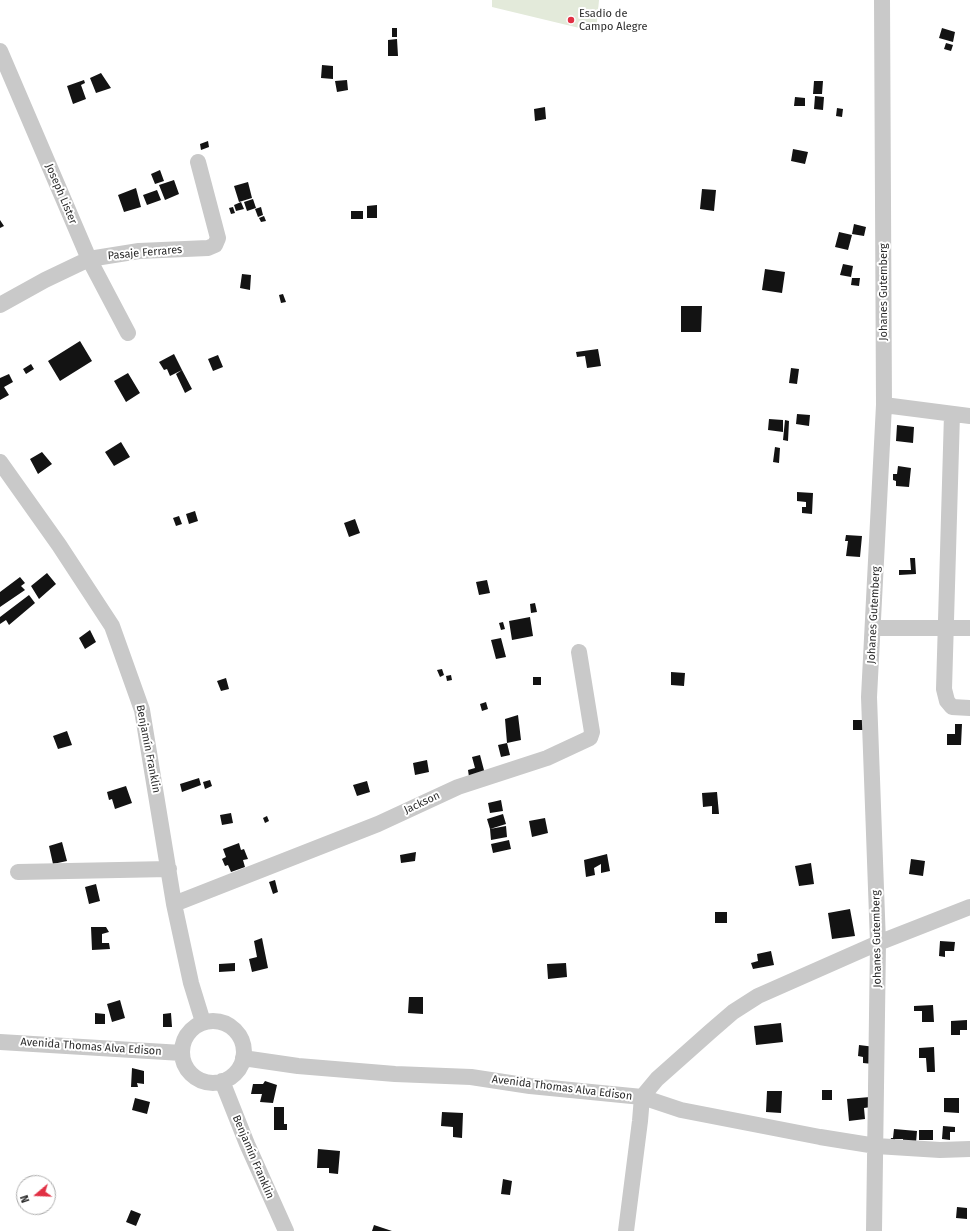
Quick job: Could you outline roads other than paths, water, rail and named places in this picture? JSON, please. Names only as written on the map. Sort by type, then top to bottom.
[{"type":"street","name":"Johanes Gutemberg","points":[[874,1231],[878,943],[870,697],[884,405],[882,0]]},
{"type":"street","name":"Joseph Lister","points":[[0,52],[89,259],[128,333]]},
{"type":"street","name":"Pasaje Ferrares","points":[[0,306],[45,280],[89,259],[139,251],[208,248],[215,245],[218,238],[198,162]]},
{"type":"street","points":[[884,405],[970,416]]},
{"type":"street","points":[[952,414],[944,689],[946,701],[952,707],[970,708]]},
{"type":"street","name":"Benjamín Franklin","points":[[0,462],[59,545],[112,626],[142,710],[174,904],[191,983],[203,1022]]},
{"type":"street","points":[[873,628],[970,628]]},
{"type":"street","name":"Jackson","points":[[174,904],[378,824],[458,787],[547,758],[590,738],[592,732],[579,652]]},
{"type":"street","points":[[18,872],[169,869]]},
{"type":"street","name":"Avenida Thomas Alva Edison","points":[[243,1058],[298,1066],[395,1074],[471,1077],[530,1086],[642,1097],[657,1079],[711,1031],[733,1012],[758,996],[878,943],[970,907]]},
{"type":"street","points":[[219,1021],[227,1024],[239,1035],[244,1050],[243,1058],[236,1073],[230,1078],[214,1083],[206,1082],[195,1077],[187,1069],[183,1061],[182,1045],[185,1038],[190,1031],[203,1022],[219,1021]]},
{"type":"street","name":"Avenida Thomas Alva Edison","points":[[0,1042],[182,1053]]},
{"type":"street","name":"Benjamín Franklin","points":[[222,1081],[247,1144],[286,1231]]},
{"type":"street","points":[[626,1231],[642,1097],[681,1110],[820,1137],[876,1146],[940,1150],[970,1149]]},
{"type":"place","name":"Esadio de Campo Alegre","points":[[571,20]]}]
